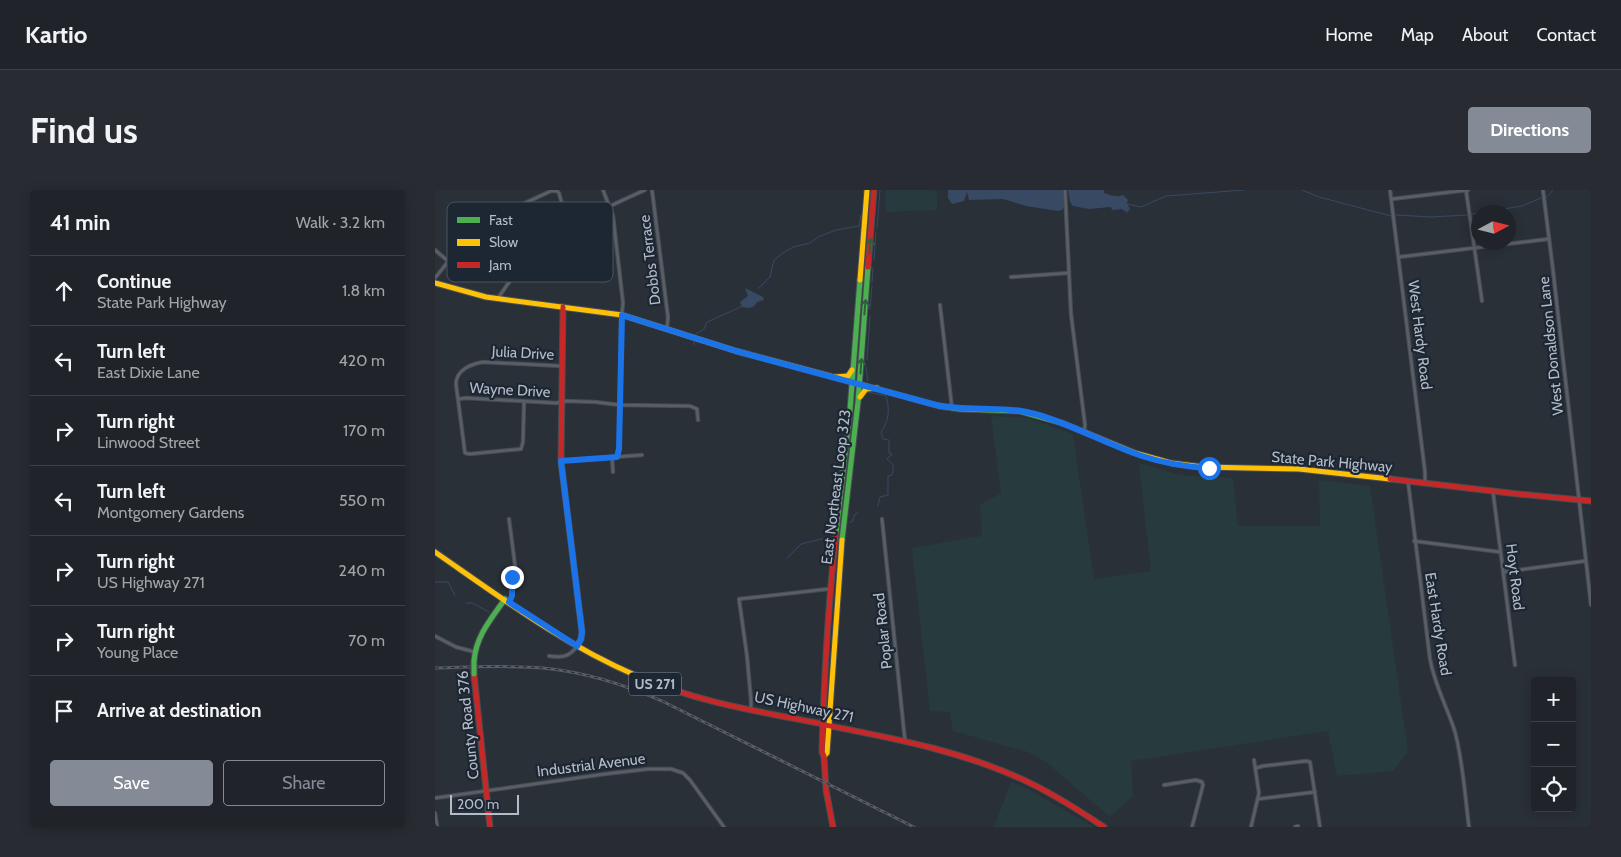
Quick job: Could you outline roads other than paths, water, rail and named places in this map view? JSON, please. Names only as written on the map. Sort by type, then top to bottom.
[{"type":"main road","name":"East Northeast Loop 323","points":[[826,725],[824,673],[826,634],[853,382],[867,190]]},
{"type":"main road","name":"East Northeast Loop 323","points":[[833,827],[826,790],[824,756],[822,752],[831,674],[839,566],[860,384],[874,190]]},
{"type":"main road","points":[[865,212],[872,213]]},
{"type":"main road","points":[[862,265],[869,265]]},
{"type":"main road","name":"State Park Highway","points":[[435,282],[465,292],[498,298],[622,315],[736,351],[952,408],[1004,409],[1026,412],[1049,418],[1143,456],[1178,465],[1217,468],[1294,468],[1493,492],[1591,501]]},
{"type":"main road","points":[[563,307],[561,461],[582,632],[577,646]]},
{"type":"main road","points":[[857,331],[863,332]]},
{"type":"main road","points":[[835,377],[849,376],[854,360]]},
{"type":"main road","points":[[858,402],[864,390],[877,388]]},
{"type":"main road","points":[[847,437],[854,438]]},
{"type":"main road","points":[[838,512],[845,513]]},
{"type":"main road","name":"US 271","points":[[435,552],[507,600]]},
{"type":"main road","points":[[832,565],[839,566]]},
{"type":"main road","name":"US Highway 271","points":[[507,600],[577,646],[606,662],[655,684],[695,697],[960,754],[1005,771],[1052,794],[1104,827]]},
{"type":"main road","name":"County Road 376","points":[[490,827],[474,661],[481,634],[507,600]]},
{"type":"main road","points":[[826,634],[833,635]]},
{"type":"main road","points":[[824,673],[831,674]]},
{"type":"street","points":[[603,190],[608,202]]},
{"type":"street","points":[[613,206],[645,190]]},
{"type":"street","name":"Dobbs Terrace","points":[[653,190],[668,317],[667,328]]},
{"type":"street","points":[[1065,190],[1071,314],[1085,425],[1084,433]]},
{"type":"street","name":"West Hardy Road","points":[[1390,190],[1425,483]]},
{"type":"street","points":[[1391,199],[1467,190],[1471,223]]},
{"type":"street","name":"West Donaldson Lane","points":[[1543,190],[1591,605]]},
{"type":"street","points":[[527,202],[551,191],[559,193],[562,202]]},
{"type":"street","points":[[613,216],[622,315],[619,449],[617,457]]},
{"type":"street","points":[[1516,243],[1549,239]]},
{"type":"street","points":[[1399,257],[1471,248]]},
{"type":"street","points":[[435,250],[447,260]]},
{"type":"street","points":[[1474,250],[1482,301]]},
{"type":"street","points":[[435,278],[447,262]]},
{"type":"street","points":[[1011,277],[1068,273]]},
{"type":"street","points":[[498,298],[510,282]]},
{"type":"street","points":[[939,305],[952,408]]},
{"type":"street","name":"Julia Drive","points":[[458,399],[457,375],[462,370],[483,362],[561,366]]},
{"type":"street","points":[[458,399],[465,453],[470,454],[521,449],[523,442],[523,402]]},
{"type":"street","name":"Wayne Drive","points":[[458,399],[693,406],[697,409],[699,420]]},
{"type":"street","points":[[561,461],[642,455]]},
{"type":"street","points":[[612,457],[613,472]]},
{"type":"street","name":"East Hardy Road","points":[[1408,481],[1414,541],[1432,671],[1455,733],[1469,827]]},
{"type":"street","name":"Hoyt Road","points":[[1493,492],[1515,665]]},
{"type":"street","points":[[507,600],[512,596],[512,579],[515,567],[509,519]]},
{"type":"street","name":"Poplar Road","points":[[882,519],[905,741]]},
{"type":"street","points":[[1414,541],[1500,552]]},
{"type":"street","points":[[1503,572],[1585,561]]},
{"type":"street","points":[[751,709],[747,656],[739,599],[830,589],[837,590]]},
{"type":"street","points":[[435,636],[456,647],[475,652]]},
{"type":"street","points":[[549,656],[560,658],[567,656],[573,653],[577,646]]},
{"type":"street","points":[[1251,827],[1259,788],[1254,760]]},
{"type":"street","points":[[1256,768],[1310,762],[1320,827]]},
{"type":"street","name":"Industrial Avenue","points":[[435,798],[605,774],[671,769],[685,774],[724,827]]},
{"type":"street","points":[[1164,785],[1196,780],[1201,782],[1203,785],[1192,827]]},
{"type":"street","points":[[1258,799],[1315,792]]},
{"type":"street","points":[[435,813],[437,826]]},
{"type":"water","points":[[948,190],[1064,190],[1064,207],[1058,211],[1026,206],[1003,199],[969,200],[967,192],[964,201],[952,204],[948,198]]},
{"type":"water","points":[[1068,190],[1104,190],[1104,193],[1111,195],[1123,195],[1128,200],[1127,203],[1130,209],[1127,212],[1129,214],[1122,209],[1112,210],[1111,207],[1089,209],[1073,206],[1070,202]]},
{"type":"water","points":[[745,288],[763,297],[764,300],[757,302],[751,308],[742,307],[740,302],[748,296]]},
{"type":"waterway","points":[[877,228],[880,190]]},
{"type":"waterway","points":[[1127,204],[1141,207],[1166,196],[1244,190]]},
{"type":"waterway","points":[[1302,190],[1319,197],[1391,216]]},
{"type":"waterway","points":[[1546,197],[1553,190]]},
{"type":"waterway","points":[[1516,207],[1541,198]]},
{"type":"waterway","points":[[759,288],[770,277],[774,260],[783,253],[793,247],[810,243],[818,237],[836,230],[859,226],[861,215]]},
{"type":"waterway","points":[[1396,215],[1431,217],[1468,215]]},
{"type":"waterway","points":[[874,260],[876,232]]},
{"type":"waterway","points":[[872,283],[873,268]]},
{"type":"waterway","points":[[870,309],[872,286]]},
{"type":"waterway","points":[[696,334],[704,329],[707,322],[743,306]]},
{"type":"waterway","points":[[867,360],[870,316]]},
{"type":"waterway","points":[[694,340],[694,345]]},
{"type":"waterway","points":[[866,367],[868,381]]},
{"type":"waterway","points":[[868,392],[886,396],[888,406],[887,419],[881,432],[883,439],[889,440],[889,453],[892,454],[887,459],[892,464],[893,470],[892,475],[888,476],[888,495],[880,497],[878,506]]},
{"type":"waterway","points":[[850,522],[852,522],[855,514],[858,513]]},
{"type":"waterway","points":[[829,532],[832,521]]},
{"type":"waterway","points":[[787,558],[801,544],[826,538]]},
{"type":"waterway","points":[[435,582],[448,582],[455,595]]},
{"type":"waterway","points":[[466,603],[472,603],[489,612]]},
{"type":"railway","points":[[435,668],[503,666],[543,668],[590,676],[620,685],[664,702],[914,827]]}]
